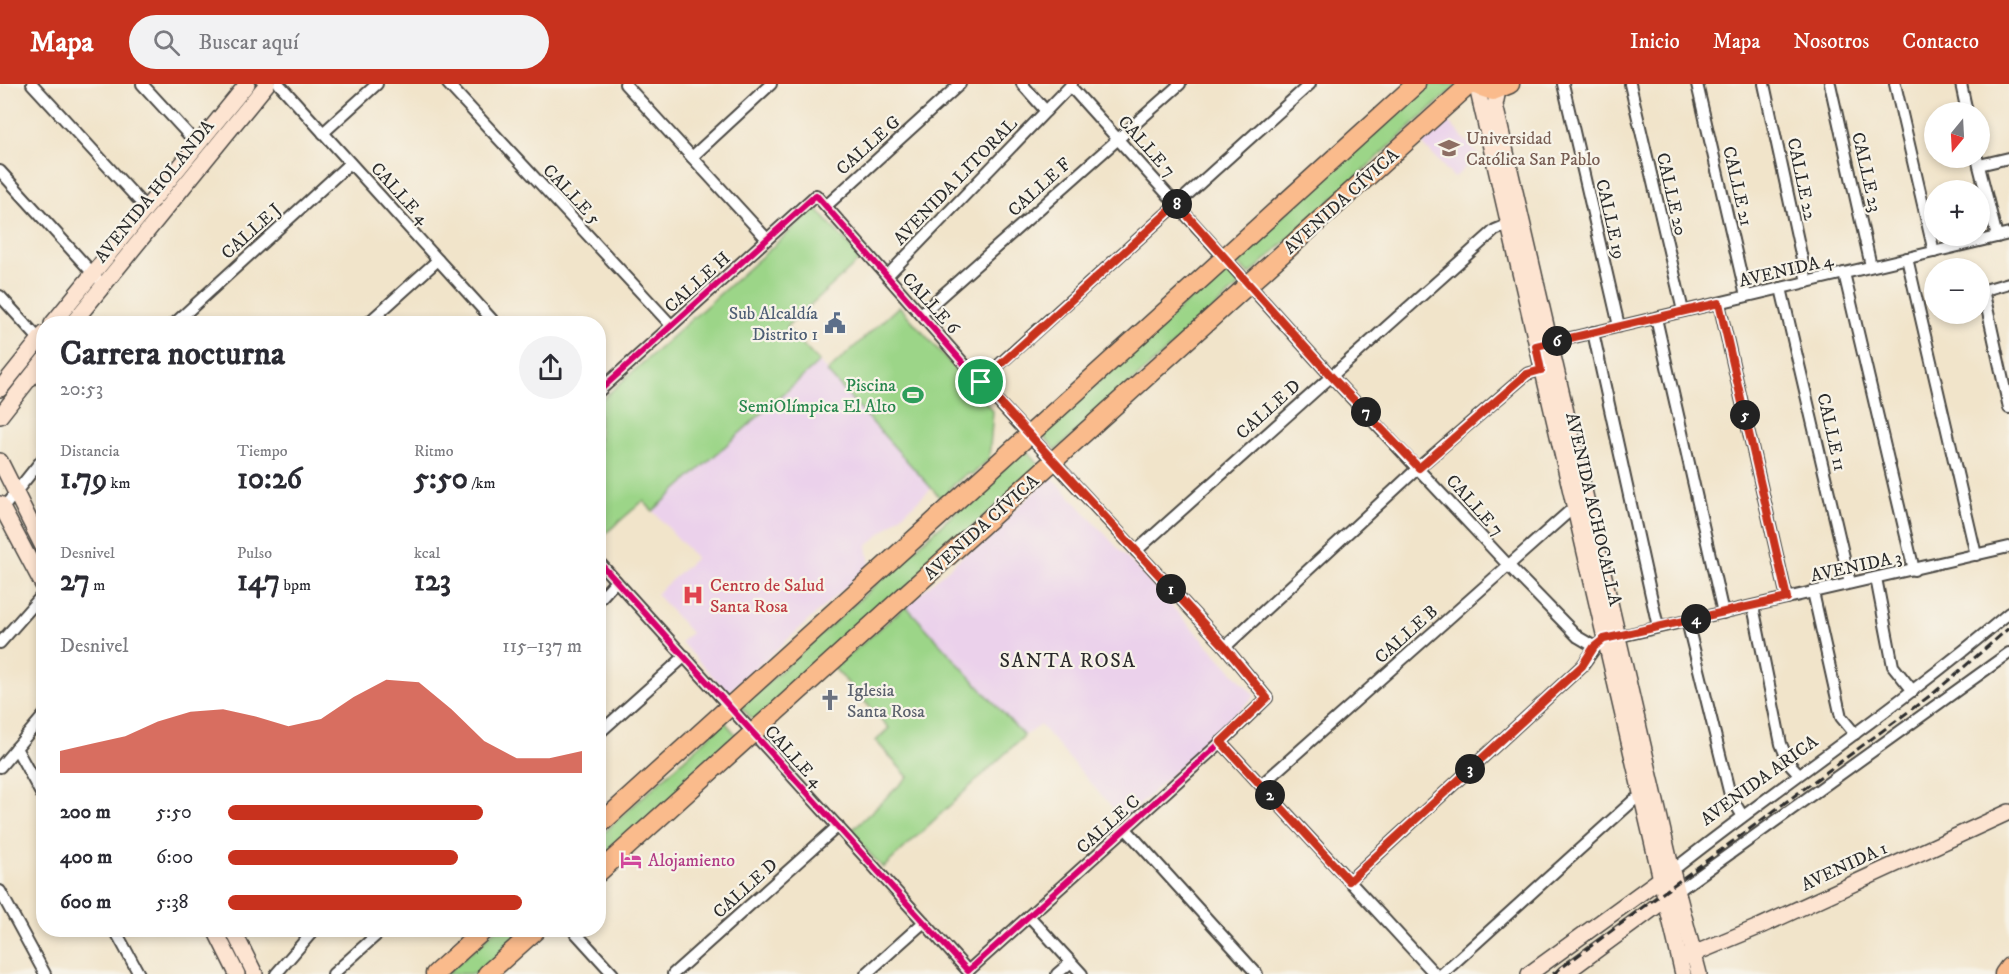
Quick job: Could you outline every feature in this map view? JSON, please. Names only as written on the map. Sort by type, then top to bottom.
[{"type":"main road","name":"AVENIDA CÍVICA","points":[[606,819],[1416,84]]},
{"type":"main road","name":"AVENIDA CÍVICA","points":[[606,866],[1250,283],[1473,85]]},
{"type":"main road","points":[[1473,85],[1504,87]]},
{"type":"main road","points":[[435,974],[476,937]]},
{"type":"main road","points":[[488,974],[528,937]]},
{"type":"main road","points":[[2004,974],[2009,967]]},
{"type":"street","points":[[32,84],[146,208]]},
{"type":"street","points":[[142,84],[198,145]]},
{"type":"street","name":"CALLE 4","points":[[279,84],[489,316]]},
{"type":"street","points":[[323,133],[377,84]]},
{"type":"street","name":"CALLE 5","points":[[448,84],[672,326]]},
{"type":"street","points":[[626,84],[767,239]]},
{"type":"street","points":[[692,156],[771,84]]},
{"type":"street","name":"CALLE G","points":[[825,206],[960,84]]},
{"type":"street","points":[[1022,84],[1046,111]]},
{"type":"street","name":"CALLE F","points":[[921,314],[1180,84]]},
{"type":"street","points":[[981,382],[1310,84]]},
{"type":"street","name":"CALLE 19","points":[[1563,84],[1619,326]]},
{"type":"street","name":"CALLE 20","points":[[1630,84],[1683,311]]},
{"type":"street","name":"CALLE 21","points":[[1697,84],[1746,296]]},
{"type":"street","name":"CALLE 22","points":[[1764,84],[1807,282]]},
{"type":"street","name":"CALLE 23","points":[[1830,84],[1871,266]]},
{"type":"street","points":[[1895,84],[1934,252]]},
{"type":"street","points":[[1961,84],[1965,102]]},
{"type":"street","name":"AVENIDA LITORAL","points":[[887,276],[1071,85]]},
{"type":"street","name":"CALLE 7","points":[[1071,85],[1330,375],[1508,565],[1578,637],[1606,641]]},
{"type":"street","name":"AVENIDA ACHOCALLA","points":[[1473,85],[1507,225],[1543,344],[1541,370],[1573,508],[1666,875],[1665,900],[1686,962],[1699,974]]},
{"type":"street","name":"AVENIDA HOLANDA","points":[[77,316],[146,208],[198,145],[257,86]]},
{"type":"street","name":"AVENIDA HOLANDA","points":[[60,316],[99,279],[257,86]]},
{"type":"street","name":"AVENIDA ACHOCALLA","points":[[1504,87],[1495,105],[1543,344],[1641,797],[1666,875],[1678,891],[1686,962]]},
{"type":"street","points":[[1990,160],[2009,158]]},
{"type":"street","name":"CALLE J","points":[[183,316],[350,163]]},
{"type":"street","points":[[1980,168],[1997,237]]},
{"type":"street","points":[[0,171],[99,279]]},
{"type":"street","name":"CALLE H","points":[[606,385],[816,195]]},
{"type":"street","name":"CALLE 6","points":[[816,195],[981,382],[1225,647],[1267,698]]},
{"type":"street","name":"CALLE D","points":[[1136,551],[1330,375],[1495,230],[1507,225]]},
{"type":"street","name":"AVENIDA 4","points":[[1543,344],[2009,234]]},
{"type":"street","points":[[1907,258],[1976,555]]},
{"type":"street","points":[[376,316],[438,260]]},
{"type":"street","points":[[1844,273],[1914,570]]},
{"type":"street","points":[[2009,283],[1988,288],[1984,294],[2009,408]]},
{"type":"street","name":"CALLE 11","points":[[1781,288],[1850,583]]},
{"type":"street","points":[[0,296],[36,331]]},
{"type":"street","points":[[1719,303],[1787,598]]},
{"type":"street","points":[[1656,318],[1723,613]]},
{"type":"street","points":[[1593,332],[1658,627]]},
{"type":"street","points":[[0,389],[36,342]]},
{"type":"street","points":[[0,416],[36,370]]},
{"type":"street","points":[[1225,647],[1419,468],[1527,374],[1541,370]]},
{"type":"street","points":[[0,461],[36,533]]},
{"type":"street","points":[[36,466],[1,508],[36,571]]},
{"type":"street","name":"CALLE B","points":[[1261,785],[1573,508]]},
{"type":"street","name":"AVENIDA 3","points":[[1606,641],[1658,627],[2009,547]]},
{"type":"street","name":"CALLE 4","points":[[606,570],[968,971]]},
{"type":"street","points":[[1876,578],[1893,666],[1913,691]]},
{"type":"street","points":[[606,592],[616,581]]},
{"type":"street","points":[[1813,592],[1841,717],[1855,734]]},
{"type":"street","points":[[0,643],[36,602]]},
{"type":"street","points":[[1753,606],[1781,744],[1789,764],[1799,774]]},
{"type":"street","name":"AVENIDA ARICA","points":[[1529,974],[1913,691],[2009,613]]},
{"type":"street","points":[[1687,621],[1730,795],[1742,815]]},
{"type":"street","points":[[1349,881],[1582,666],[1606,641]]},
{"type":"street","points":[[1564,974],[2009,653]]},
{"type":"street","points":[[606,727],[685,657]]},
{"type":"street","name":"CALLE C","points":[[968,971],[1267,698]]},
{"type":"street","points":[[0,767],[36,724]]},
{"type":"street","points":[[1221,742],[1435,974]]},
{"type":"street","points":[[16,748],[36,784]]},
{"type":"street","points":[[1442,974],[1634,800],[1641,797]]},
{"type":"street","name":"AVENIDA 1","points":[[1686,962],[2009,812]]},
{"type":"street","name":"CALLE D","points":[[673,974],[838,826]]},
{"type":"street","points":[[1126,829],[1257,974]]},
{"type":"street","points":[[0,891],[45,974]]},
{"type":"street","points":[[1029,916],[1082,974]]},
{"type":"street","points":[[866,974],[924,922]]},
{"type":"street","points":[[119,937],[139,974]]},
{"type":"street","points":[[218,937],[237,974]]},
{"type":"street","points":[[236,937],[255,974]]},
{"type":"street","points":[[276,974],[308,937]]},
{"type":"street","points":[[333,974],[374,937]]},
{"type":"street","points":[[579,937],[613,974]]},
{"type":"street","points":[[1057,974],[1071,962]]},
{"type":"shaded area","name":"Universidad Católica San Pablo","points":[[1445,118],[1479,155],[1454,178],[1419,140]]},
{"type":"shaded area","points":[[819,362],[932,488],[867,546],[870,565],[728,693],[681,642],[691,633],[656,594],[696,558],[653,511]]},
{"type":"shaded area","points":[[1052,477],[1255,696],[1123,820],[1040,725],[1024,736],[906,606]]},
{"type":"green space","points":[[1430,84],[1458,84],[1249,275],[1234,259]]},
{"type":"green space","points":[[816,208],[861,259],[786,327],[819,362],[653,511],[643,501],[606,533],[606,396]]},
{"type":"green space","points":[[1224,269],[1240,285],[1056,450],[1041,433]]},
{"type":"green space","name":"Piscina SemiOlímpica El Alto","points":[[899,306],[993,411],[989,459],[973,474],[966,474],[949,489],[948,498],[943,501],[827,372]]},
{"type":"green space","points":[[1025,449],[1040,466],[756,723],[741,707]]},
{"type":"green space","points":[[906,606],[1024,736],[883,868],[850,832],[908,777],[876,741],[889,728],[834,668]]},
{"type":"green space","points":[[725,722],[739,738],[606,861],[606,831]]},
{"type":"green space","points":[[487,937],[521,937],[480,974],[446,974]]},
{"type":"railway","points":[[1553,974],[1935,692],[2009,628]]},
{"type":"cycle path","points":[[606,385],[816,195],[980,382],[1225,647],[1267,698],[968,971],[606,570]]},
{"type":"place","name":"Universidad Católica San Pablo","points":[[1449,148]]},
{"type":"place","name":"Sub Alcaldía Distrito 1","points":[[835,323]]},
{"type":"place","name":"Piscina SemiOlímpica El Alto","points":[[913,395]]},
{"type":"place","name":"Centro de Salud Santa Rosa","points":[[693,595]]},
{"type":"place","name":"Iglesia Santa Rosa","points":[[830,700]]},
{"type":"place","name":"Alojamiento","points":[[631,860]]},
{"type":"district","name":"SANTA ROSA","points":[[1068,660]]},
{"type":"route","points":[[1177,204],[1330,375],[1419,468],[1527,374],[1541,370],[1536,346],[1719,303],[1787,598],[1604,639],[1594,647],[1582,666],[1349,881],[1221,742],[1267,698],[1225,647],[981,382],[1177,204]]}]
